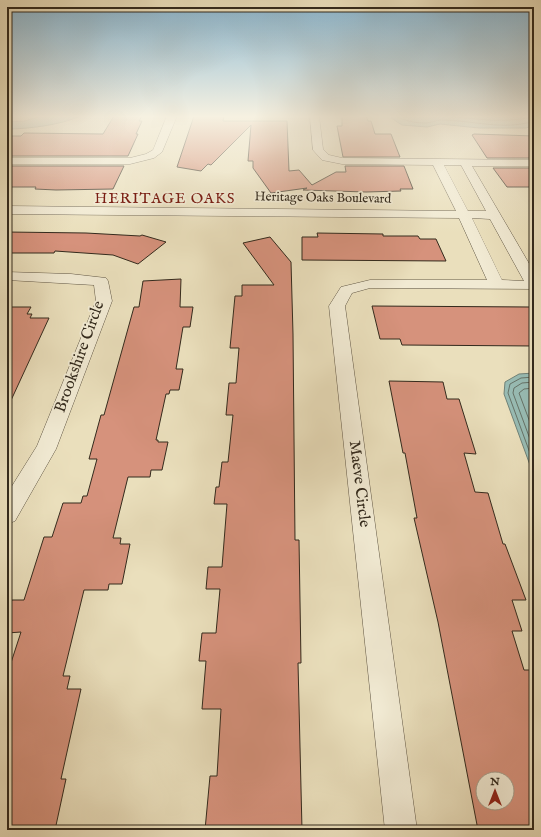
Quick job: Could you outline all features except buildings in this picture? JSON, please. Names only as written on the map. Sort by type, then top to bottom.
[{"type":"street","points":[[7,161],[130,162],[152,155]]},
{"type":"street","points":[[323,155],[326,158],[342,162],[534,163]]},
{"type":"street","name":"Maeve Circle","points":[[438,162],[464,215],[534,285]]},
{"type":"street","name":"Maeve Circle","points":[[465,162],[494,215],[496,284]]},
{"type":"street","points":[[450,185],[478,186]]},
{"type":"street","name":"Heritage Oaks Boulevard","points":[[7,210],[494,215]]},
{"type":"street","name":"Brookshire Circle","points":[[7,276],[72,278],[101,281],[104,301],[46,449],[7,514]]},
{"type":"street","name":"Maeve Circle","points":[[401,830],[337,306],[346,290],[370,284],[534,285]]},
{"type":"water","points":[[534,373],[534,476],[504,394],[505,382],[519,374]]},
{"type":"district","name":"HERITAGE OAKS","points":[[165,198]]}]
